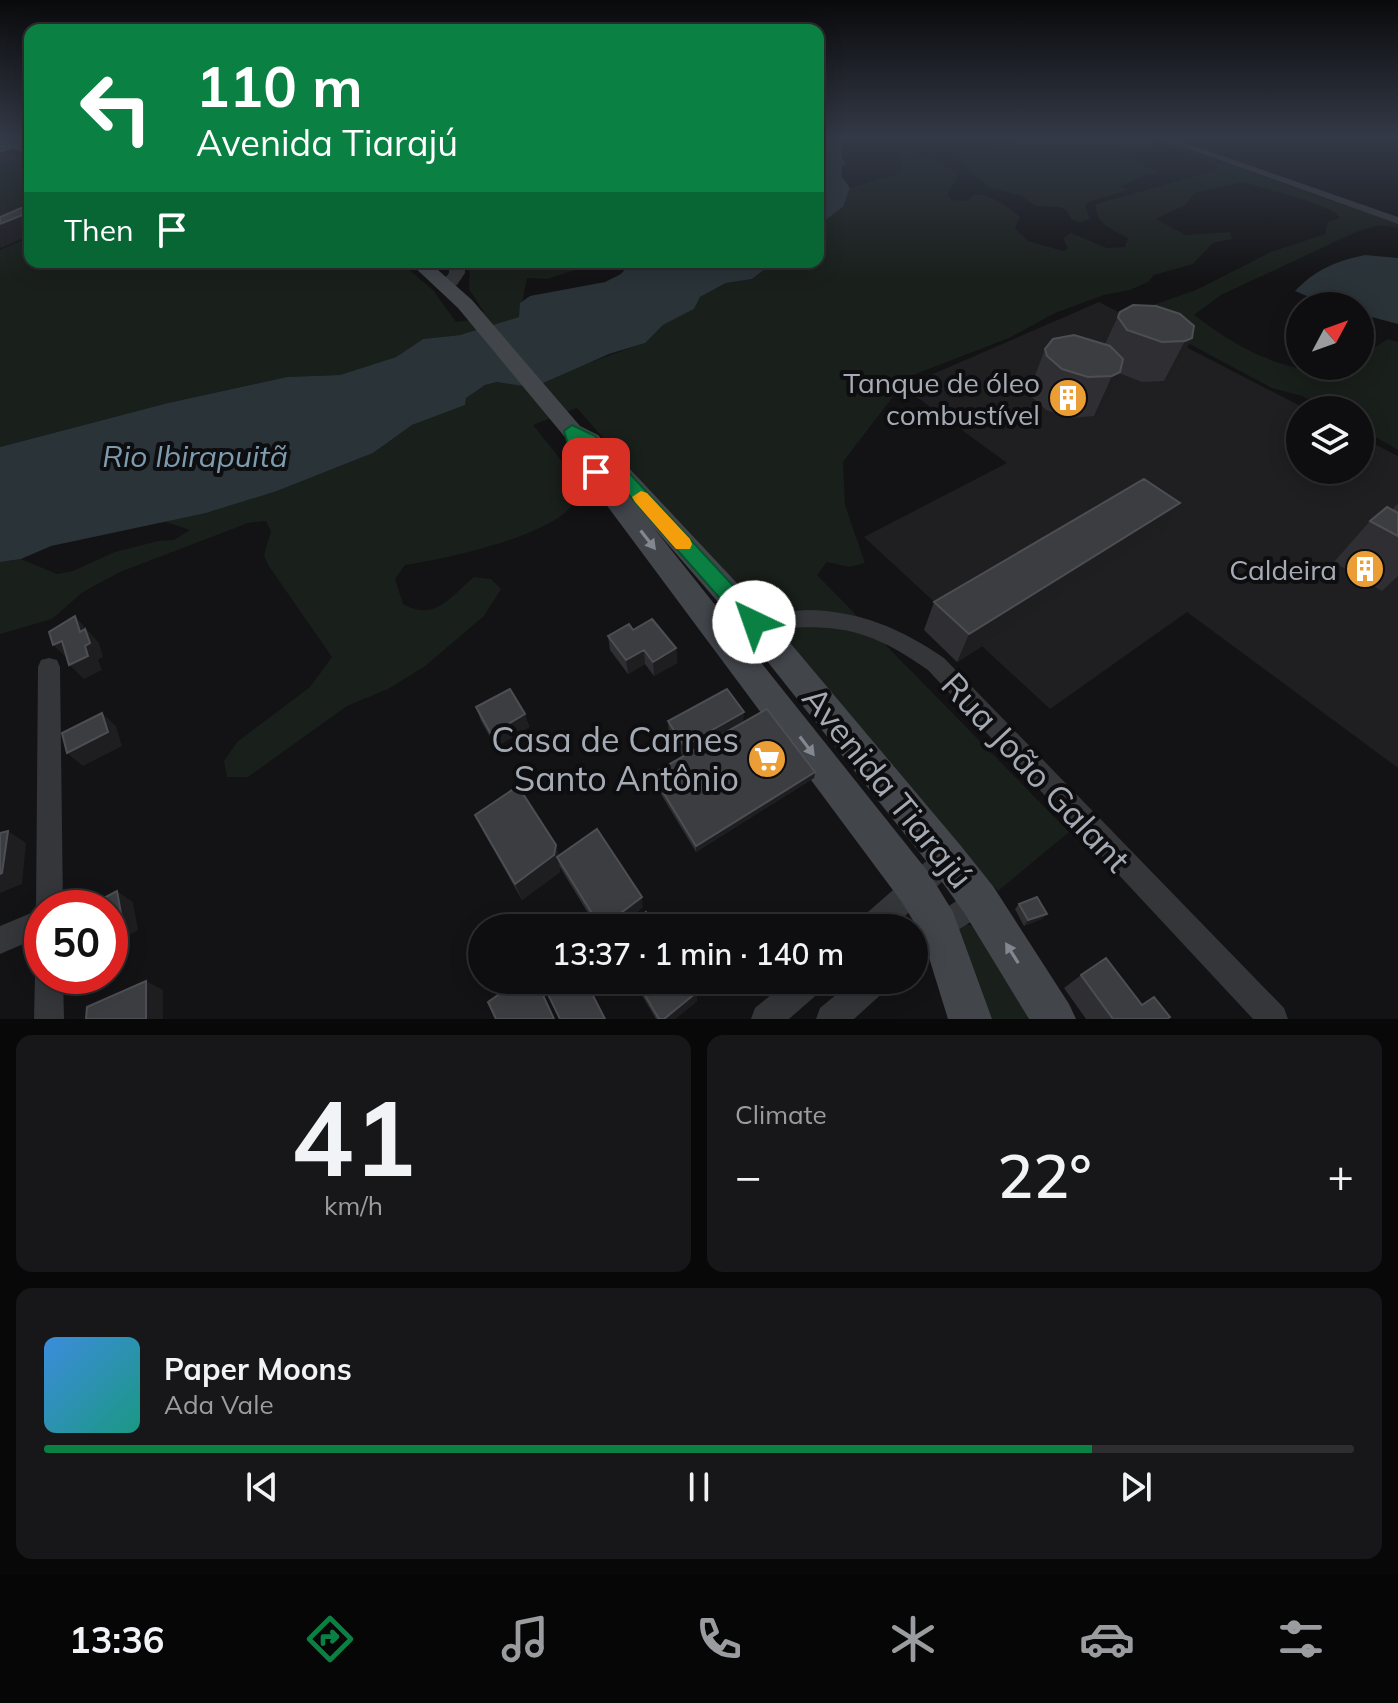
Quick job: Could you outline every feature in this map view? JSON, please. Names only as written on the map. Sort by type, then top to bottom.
[{"type":"main road","points":[[433,268],[568,425]]},
{"type":"main road","name":"Avenida Tiarajú","points":[[568,425],[590,440],[754,622],[948,859],[979,900],[1054,1019]]},
{"type":"main road","name":"Avenida Tiarajú","points":[[568,425],[577,447],[915,887],[921,914]]},
{"type":"main road","name":"Avenida Tiarajú","points":[[928,940],[970,1019]]},
{"type":"street","points":[[1301,187],[1398,221]]},
{"type":"street","points":[[456,292],[457,268]]},
{"type":"street","name":"Rua João Galant","points":[[754,622],[835,617],[866,623],[903,639],[936,664],[1273,1019]]},
{"type":"street","points":[[49,667],[49,890]]},
{"type":"street","points":[[886,914],[948,859]]},
{"type":"street","points":[[928,935],[979,900]]},
{"type":"street","points":[[0,940],[24,930]]},
{"type":"street","points":[[49,994],[49,1019]]},
{"type":"street","points":[[766,1019],[795,994]]},
{"type":"street","points":[[831,1019],[860,994]]},
{"type":"shaded area","points":[[0,187],[24,187],[24,208],[0,218]]},
{"type":"shaded area","points":[[952,187],[947,194],[952,200],[965,201],[976,194],[1005,205],[1020,217],[1015,228],[1028,241],[1063,251],[1068,249],[1063,238],[1071,233],[1107,248],[1125,247],[1128,238],[1101,221],[1096,204],[1159,187],[1223,187],[1195,193],[1185,205],[1156,219],[1186,235],[1230,232],[1232,239],[1213,243],[1193,264],[1154,275],[1148,282],[1130,290],[1104,295],[1055,313],[1009,338],[908,377],[843,462],[845,505],[865,563],[850,567],[827,562],[817,575],[1069,832],[998,891],[577,408],[533,425],[578,481],[572,505],[560,517],[494,545],[405,565],[395,579],[403,604],[424,610],[442,605],[474,577],[491,579],[501,589],[484,616],[424,667],[388,689],[347,706],[248,777],[227,777],[224,761],[237,742],[310,687],[332,657],[268,565],[264,555],[271,531],[266,521],[248,523],[120,572],[83,592],[52,619],[0,634],[0,562],[21,559],[57,574],[73,571],[115,552],[174,540],[190,530],[163,521],[206,513],[277,491],[373,453],[412,425],[465,405],[466,398],[486,385],[508,382],[524,386],[644,343],[663,325],[694,309],[700,297],[726,283],[752,279],[766,268],[824,268],[824,221],[843,207],[850,188]]},
{"type":"shaded area","points":[[987,187],[1121,187],[1128,190],[1088,202],[1085,206],[1090,218],[1080,223],[1071,219],[1067,211],[1060,207],[1035,206],[1022,196]]},
{"type":"shaded area","points":[[1258,187],[1292,187],[1398,224],[1398,228],[1379,225],[1356,232],[1221,295],[1194,315],[1248,350],[1286,365],[1286,380],[1374,380],[1374,348],[1388,339],[1398,342],[1398,450],[1374,436],[1374,396],[1302,396],[1272,388],[1184,341],[1139,310],[1196,290],[1271,252],[1325,234],[1328,222],[1340,218],[1334,212]]},
{"type":"shaded area","points":[[24,240],[24,268],[407,268],[433,290],[456,322],[470,320],[484,312],[469,289],[470,268],[581,268],[547,279],[527,278],[519,317],[460,335],[423,339],[396,357],[340,375],[287,377],[168,403],[0,447],[0,250]]},
{"type":"shaded area","points":[[1099,302],[1286,399],[1286,484],[1374,484],[1374,444],[1398,456],[1398,768],[1187,612],[1050,709],[864,537],[1007,463],[903,387]]},
{"type":"shaded area","points":[[965,924],[974,926],[1035,1019],[988,1019],[960,948],[960,930]]},
{"type":"water","points":[[824,187],[849,187],[843,207],[824,221]]},
{"type":"water","points":[[1365,255],[1398,258],[1398,324],[1374,318],[1374,292],[1295,291],[1310,277],[1345,260]]},
{"type":"water","name":"Rio Ibirapuitã","points":[[626,268],[766,268],[752,279],[726,283],[700,297],[694,309],[663,325],[645,343],[609,354],[543,383],[524,386],[497,382],[485,385],[466,398],[465,405],[412,425],[373,453],[277,491],[206,513],[51,546],[21,559],[0,562],[0,447],[168,403],[287,377],[340,375],[396,357],[423,339],[460,335],[519,317],[520,303],[530,296],[605,282]]},
{"type":"building","points":[[24,209],[24,214],[0,224],[0,217]]},
{"type":"building","points":[[1133,305],[1156,306],[1180,314],[1194,326],[1192,338],[1162,342],[1127,330],[1118,317],[1120,312]]},
{"type":"building","points":[[1074,335],[1110,346],[1123,359],[1120,372],[1112,376],[1088,377],[1062,369],[1047,356],[1045,349],[1053,339]]},
{"type":"building","points":[[1144,479],[1180,503],[969,634],[934,602]]},
{"type":"building","points":[[1387,507],[1398,513],[1398,536],[1370,521]]},
{"type":"building","points":[[75,616],[80,632],[85,629],[90,643],[85,646],[88,656],[69,665],[62,641],[53,645],[49,632]]},
{"type":"building","points":[[652,619],[676,648],[653,662],[644,650],[626,660],[608,636],[629,624],[633,630]]},
{"type":"building","points":[[510,689],[525,714],[491,734],[476,707]]},
{"type":"building","points":[[727,689],[744,712],[684,746],[668,721]]},
{"type":"building","points":[[767,709],[815,772],[696,846],[652,774]]},
{"type":"building","points":[[102,713],[108,732],[67,753],[62,733]]},
{"type":"building","points":[[518,786],[556,845],[554,855],[515,884],[475,815]]},
{"type":"building","points":[[597,829],[642,897],[620,914],[592,914],[557,857]]},
{"type":"building","points":[[8,831],[2,873],[0,874],[0,833]]},
{"type":"building","points":[[1037,897],[1047,914],[1028,920],[1019,904]]},
{"type":"building","points":[[1106,958],[1142,1005],[1154,997],[1170,1017],[1113,1019],[1081,975]]},
{"type":"building","points":[[146,981],[146,1019],[86,1019],[87,1007],[116,994],[128,994],[128,989]]},
{"type":"building","points":[[499,994],[542,994],[554,1019],[496,1019],[488,1002]]},
{"type":"building","points":[[548,994],[592,994],[605,1019],[560,1019]]},
{"type":"building","points":[[644,994],[695,994],[664,1019],[659,1019]]},
{"type":"slow traffic","points":[[641,497],[683,544]]},
{"type":"place","name":"Tanque de óleo combustível","points":[[1068,398]]},
{"type":"place","name":"Caldeira","points":[[1365,569]]},
{"type":"place","name":"Casa de Carnes Santo Antônio","points":[[767,759]]},
{"type":"route","points":[[596,472],[577,447],[572,431],[590,440],[754,622]]}]
